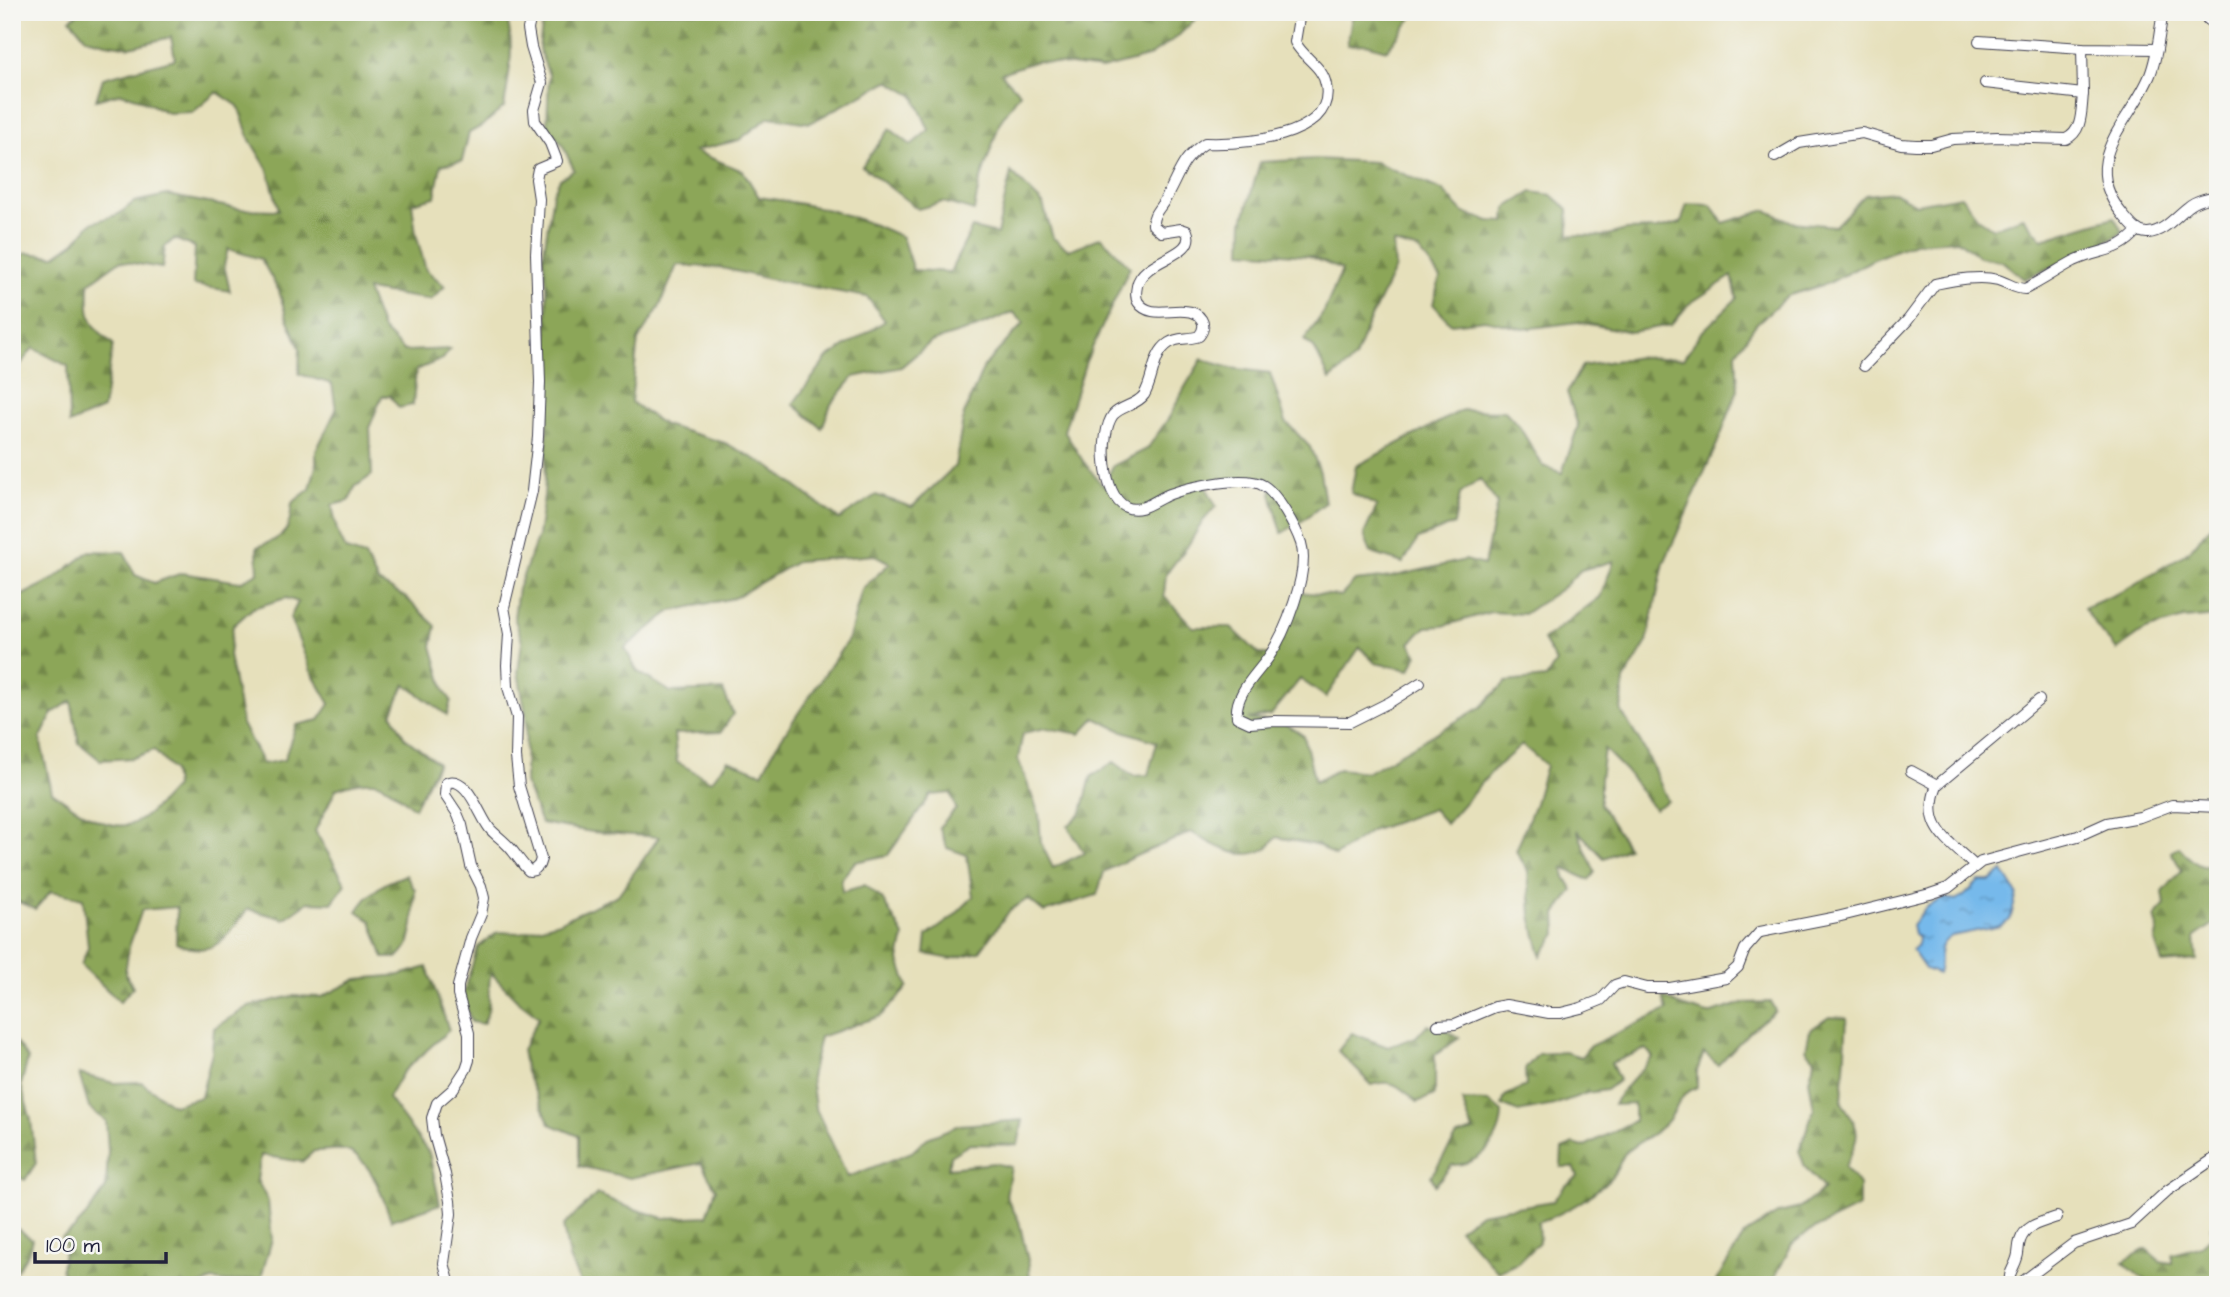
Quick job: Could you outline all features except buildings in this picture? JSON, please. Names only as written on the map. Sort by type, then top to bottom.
[{"type":"street","points":[[450,1285],[444,1263],[451,1214],[432,1118],[437,1103],[453,1089],[469,1060],[469,1033],[458,986],[484,898],[471,866],[462,825],[445,795],[446,783],[456,782],[464,788],[491,830],[529,870],[534,870],[541,859],[519,786],[516,757],[517,717],[508,687],[506,665],[509,634],[504,607],[532,491],[538,437],[540,382],[536,254],[539,199],[536,179],[538,169],[557,161],[550,143],[535,121],[534,110],[542,83],[528,29],[532,12]]},
{"type":"street","points":[[1300,12],[1295,42],[1316,65],[1326,85],[1326,99],[1321,113],[1298,131],[1234,144],[1205,143],[1184,161],[1168,196],[1153,217],[1153,225],[1161,232],[1181,229],[1187,231],[1188,245],[1184,250],[1159,260],[1144,271],[1137,282],[1138,302],[1157,312],[1185,310],[1201,318],[1205,324],[1204,331],[1199,337],[1170,341],[1163,348],[1143,397],[1115,413],[1105,432],[1108,483],[1113,497],[1129,509],[1145,507],[1170,494],[1188,489],[1229,482],[1259,483],[1276,498],[1300,542],[1303,555],[1299,583],[1286,627],[1241,695],[1236,710],[1237,717],[1244,722],[1350,722],[1420,683]]},
{"type":"street","points":[[2163,12],[2149,77],[2113,136],[2104,161],[2107,181],[2113,200],[2131,225],[2148,233],[2159,230],[2189,206],[2203,199],[2218,197]]},
{"type":"street","points":[[2201,12],[2218,26]]},
{"type":"street","points":[[1979,41],[2082,48],[2157,49]]},
{"type":"street","points":[[1775,157],[1798,144],[1862,133],[1901,144],[1916,145],[1931,145],[1952,139],[1997,137],[2066,139],[2078,129],[2083,94],[2082,48]]},
{"type":"street","points":[[1985,83],[2083,94]]},
{"type":"street","points":[[1864,366],[1908,320],[1936,284],[1978,278],[1997,280],[2018,289],[2025,289],[2094,253],[2116,249],[2128,242],[2138,230]]},
{"type":"street","points":[[1975,866],[1938,832],[1931,817],[1937,785],[2039,700]]},
{"type":"street","points":[[1911,771],[1937,785]]},
{"type":"street","points":[[1438,1025],[1455,1024],[1506,1005],[1549,1013],[1581,1009],[1601,1000],[1615,985],[1624,982],[1647,988],[1671,988],[1726,978],[1738,967],[1745,949],[1760,933],[1930,894],[1948,888],[1975,866],[2009,853],[2078,836],[2107,823],[2140,817],[2172,805],[2218,807]]},
{"type":"street","points":[[2018,1285],[2074,1243],[2131,1224],[2166,1191],[2218,1156]]},
{"type":"street","points":[[2011,1285],[2009,1273],[2018,1258],[2024,1233],[2037,1223],[2057,1217]]},
{"type":"green space","points":[[80,12],[427,12],[429,17],[452,20],[454,12],[505,12],[511,48],[504,107],[482,126],[469,133],[462,161],[441,165],[435,197],[412,203],[416,234],[426,270],[445,286],[431,300],[367,290],[382,329],[404,351],[450,349],[443,359],[416,370],[413,405],[399,408],[390,396],[382,396],[370,426],[372,475],[355,487],[349,501],[332,505],[337,531],[346,550],[365,556],[378,582],[405,597],[436,626],[432,646],[445,692],[451,700],[447,715],[405,684],[392,714],[405,738],[438,763],[414,808],[378,783],[361,782],[336,789],[315,831],[346,884],[332,903],[308,902],[284,919],[248,909],[218,943],[200,949],[176,943],[177,907],[142,910],[129,947],[125,973],[133,987],[120,1002],[81,965],[88,947],[83,898],[51,891],[35,909],[12,899],[12,894],[18,887],[12,881],[12,609],[15,599],[54,579],[90,551],[124,552],[135,575],[154,583],[182,573],[240,582],[258,573],[257,547],[284,533],[292,503],[310,489],[316,466],[316,451],[336,410],[332,384],[299,374],[300,348],[279,291],[261,259],[228,249],[224,265],[230,291],[193,285],[195,247],[174,239],[165,247],[162,268],[120,261],[89,283],[91,318],[98,331],[113,344],[103,409],[69,424],[68,366],[33,348],[18,368],[12,383],[13,259],[26,253],[55,256],[75,242],[91,223],[119,214],[134,202],[167,195],[240,209],[279,210],[268,170],[250,140],[238,106],[217,92],[193,112],[168,113],[121,93],[96,100],[103,78],[175,59],[171,37],[130,47],[106,43],[86,38],[70,19]],"holes":[[[286,598],[298,602],[290,618],[311,671],[330,704],[319,720],[296,725],[284,760],[263,764],[242,724],[229,655],[233,626],[253,608]],[[71,701],[79,743],[100,760],[133,758],[154,750],[173,771],[175,787],[143,818],[132,824],[108,824],[84,813],[52,792],[40,739],[53,713]]]},
{"type":"green space","points":[[544,12],[1203,12],[1177,37],[1148,57],[1102,69],[1037,61],[1001,73],[1020,93],[1000,122],[979,185],[974,211],[943,202],[918,209],[862,166],[890,129],[911,145],[929,130],[914,96],[888,81],[810,123],[769,117],[739,140],[694,151],[743,171],[759,197],[832,211],[902,237],[913,270],[950,272],[972,228],[997,234],[1011,172],[1043,204],[1053,238],[1069,250],[1101,237],[1130,267],[1086,361],[1064,431],[1103,486],[1113,466],[1147,449],[1170,416],[1202,359],[1230,368],[1270,373],[1286,422],[1310,447],[1320,472],[1325,503],[1282,533],[1271,494],[1273,485],[1256,479],[1239,478],[1205,485],[1216,506],[1166,574],[1164,596],[1193,627],[1231,627],[1259,654],[1275,654],[1298,592],[1341,596],[1355,581],[1391,577],[1465,560],[1484,565],[1497,503],[1480,479],[1460,494],[1454,524],[1418,539],[1403,563],[1371,553],[1364,534],[1377,506],[1351,493],[1356,466],[1462,410],[1505,411],[1519,426],[1543,466],[1562,473],[1578,426],[1567,392],[1582,366],[1639,357],[1683,359],[1700,334],[1737,298],[1732,276],[1689,304],[1671,325],[1631,332],[1578,322],[1524,329],[1485,320],[1451,324],[1433,304],[1440,278],[1419,250],[1393,243],[1395,268],[1367,326],[1355,359],[1330,380],[1314,348],[1304,340],[1324,312],[1342,270],[1309,256],[1242,251],[1243,221],[1260,162],[1316,159],[1375,162],[1442,190],[1464,213],[1489,221],[1505,222],[1506,208],[1532,192],[1552,195],[1568,209],[1569,235],[1604,236],[1626,230],[1657,229],[1681,223],[1687,204],[1711,205],[1723,223],[1766,210],[1792,222],[1835,226],[1865,195],[1894,192],[1916,204],[1961,196],[1978,218],[1993,228],[2023,217],[2042,239],[2114,217],[2123,232],[2088,251],[2024,279],[2002,261],[1979,257],[1958,240],[1914,243],[1876,258],[1829,283],[1787,296],[1756,324],[1736,353],[1738,389],[1721,435],[1664,563],[1647,642],[1624,680],[1621,711],[1646,752],[1668,801],[1654,809],[1626,771],[1604,749],[1600,804],[1628,848],[1604,858],[1577,830],[1595,872],[1589,880],[1563,868],[1573,890],[1556,914],[1557,934],[1541,956],[1531,916],[1528,871],[1516,851],[1535,803],[1546,765],[1522,745],[1495,768],[1446,824],[1433,809],[1371,831],[1335,856],[1319,846],[1277,837],[1265,849],[1256,853],[1236,853],[1191,832],[1104,872],[1097,895],[1044,912],[1028,899],[1010,910],[979,952],[951,959],[925,954],[927,936],[953,917],[973,897],[967,855],[947,848],[939,827],[956,809],[951,793],[931,795],[888,855],[855,862],[841,879],[842,892],[865,885],[882,899],[904,936],[899,960],[908,987],[881,1016],[820,1037],[811,1077],[815,1107],[848,1177],[912,1152],[927,1138],[959,1125],[1023,1120],[1018,1145],[970,1144],[950,1156],[948,1168],[994,1163],[1011,1167],[1006,1196],[1019,1221],[1029,1265],[1030,1285],[581,1285],[569,1258],[563,1226],[597,1194],[664,1218],[707,1216],[716,1189],[701,1163],[630,1178],[579,1166],[579,1136],[550,1124],[526,1072],[522,1050],[539,1017],[517,1000],[491,973],[489,1006],[483,1024],[471,1022],[463,994],[478,947],[498,932],[520,933],[559,922],[618,895],[659,837],[592,832],[541,823],[525,783],[526,715],[518,672],[522,641],[514,617],[518,589],[538,536],[544,496],[548,423],[547,286],[543,257],[553,193],[560,179],[574,170],[562,144],[547,126],[549,75],[539,49]],"holes":[[[677,265],[722,268],[867,297],[885,321],[827,358],[793,404],[822,428],[831,404],[854,377],[901,367],[931,342],[1013,312],[1024,323],[984,366],[964,414],[955,466],[912,507],[876,495],[839,519],[770,467],[725,443],[664,425],[631,402],[638,340],[659,308]],[[875,555],[890,563],[862,589],[849,638],[776,746],[762,773],[728,760],[711,781],[677,762],[674,734],[721,732],[733,714],[723,690],[671,692],[637,671],[625,648],[671,611],[734,598],[798,561]],[[1614,561],[1600,597],[1543,640],[1556,662],[1546,678],[1506,682],[1481,707],[1368,772],[1339,769],[1315,782],[1304,736],[1286,724],[1248,719],[1271,715],[1300,679],[1326,697],[1360,647],[1375,663],[1410,670],[1417,654],[1410,643],[1426,627],[1443,626],[1491,612],[1524,614],[1561,589],[1581,570]],[[1095,718],[1120,730],[1157,742],[1148,775],[1133,776],[1114,762],[1091,777],[1082,812],[1068,826],[1084,853],[1053,868],[1041,843],[1039,814],[1018,759],[1023,733],[1046,728],[1080,734]]]},
{"type":"green space","points":[[1353,12],[1426,12],[1415,14],[1387,50],[1366,44],[1347,45]]},
{"type":"green space","points":[[2218,519],[2218,616],[2184,619],[2145,630],[2117,650],[2084,608],[2123,591],[2185,554]]},
{"type":"green space","points":[[2179,847],[2201,865],[2212,866],[2218,863],[2218,921],[2195,937],[2197,960],[2162,963],[2155,942],[2158,928],[2155,916],[2165,905],[2163,892],[2182,870],[2171,852]]},
{"type":"green space","points":[[406,875],[415,890],[413,925],[408,946],[397,958],[384,958],[371,921],[357,911],[378,888]]},
{"type":"green space","points":[[427,967],[449,1030],[403,1072],[388,1098],[429,1153],[440,1204],[391,1220],[370,1171],[363,1162],[347,1151],[314,1151],[302,1162],[261,1155],[257,1180],[268,1201],[272,1239],[261,1278],[229,1282],[212,1280],[201,1285],[64,1285],[61,1268],[65,1246],[61,1238],[86,1216],[106,1188],[106,1121],[89,1108],[79,1074],[114,1083],[141,1082],[173,1105],[201,1097],[212,1052],[214,1028],[249,1006],[293,996],[322,997],[357,979],[400,975]]},
{"type":"green space","points":[[1663,997],[1708,1014],[1744,1003],[1771,1002],[1775,1011],[1750,1031],[1718,1065],[1704,1053],[1697,1071],[1697,1087],[1685,1094],[1666,1123],[1626,1152],[1614,1173],[1596,1191],[1568,1209],[1538,1222],[1539,1242],[1518,1263],[1498,1272],[1459,1229],[1480,1213],[1553,1201],[1565,1186],[1578,1177],[1574,1167],[1561,1167],[1562,1149],[1574,1144],[1583,1147],[1634,1121],[1634,1104],[1614,1105],[1620,1093],[1653,1057],[1646,1049],[1611,1063],[1619,1080],[1606,1090],[1587,1093],[1554,1105],[1518,1112],[1502,1105],[1505,1096],[1526,1086],[1525,1069],[1538,1054],[1565,1052],[1581,1057],[1590,1046],[1667,1010]]},
{"type":"green space","points":[[1829,1017],[1847,1018],[1842,1103],[1857,1134],[1845,1167],[1859,1185],[1859,1207],[1808,1232],[1792,1244],[1771,1285],[1716,1285],[1744,1235],[1779,1213],[1800,1208],[1824,1189],[1805,1167],[1799,1151],[1814,1109],[1809,1080],[1815,1059],[1806,1049],[1810,1030]]},
{"type":"green space","points":[[1427,1025],[1445,1030],[1459,1038],[1435,1055],[1435,1095],[1417,1102],[1391,1084],[1372,1085],[1338,1051],[1352,1033],[1388,1047],[1416,1037]]},
{"type":"green space","points":[[12,1037],[28,1059],[21,1085],[31,1120],[36,1163],[25,1180],[12,1174]]},
{"type":"green space","points":[[1462,1101],[1490,1102],[1502,1112],[1498,1132],[1494,1141],[1481,1155],[1472,1161],[1452,1165],[1435,1185],[1431,1176],[1457,1136],[1473,1131]]},
{"type":"green space","points":[[2218,1222],[2218,1285],[2207,1285],[2208,1281],[2204,1277],[2170,1281],[2166,1285],[2153,1283],[2137,1275],[2123,1262],[2146,1249],[2160,1261],[2172,1263],[2172,1254],[2199,1247],[2212,1235],[2211,1226]]},
{"type":"green space","points":[[12,1225],[32,1239],[28,1254],[12,1277]]},
{"type":"water","points":[[2003,871],[2017,894],[2010,920],[2001,926],[1952,936],[1941,948],[1938,974],[1925,969],[1912,950],[1917,945],[1918,937],[1912,926],[1926,907],[1944,898],[1957,900],[1979,881],[1990,881]]}]
